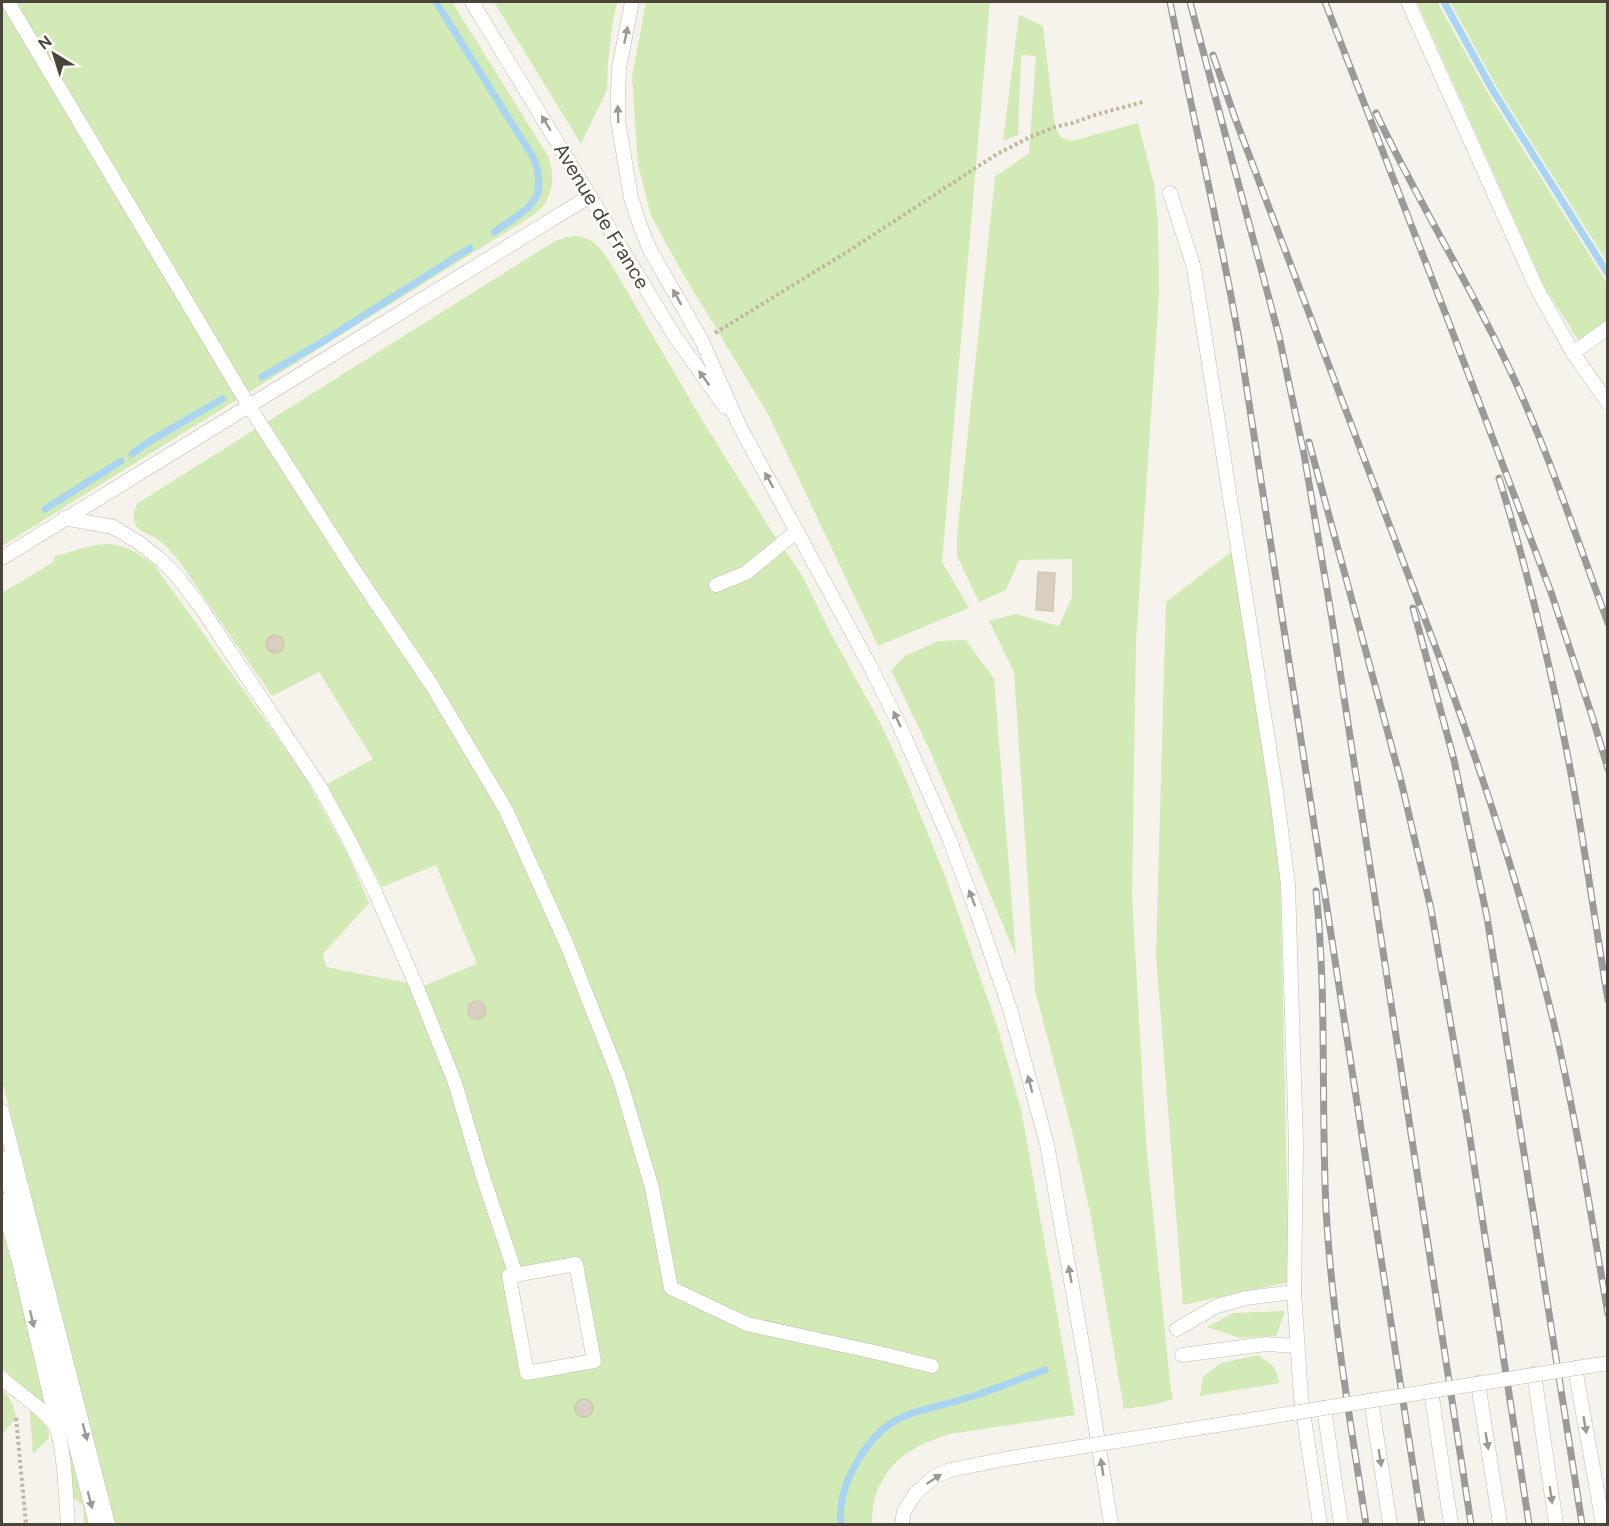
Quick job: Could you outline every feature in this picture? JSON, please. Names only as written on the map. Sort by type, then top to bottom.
[{"type":"lane","points":[[8,2],[249,406],[352,567],[431,684],[506,810],[567,945],[620,1080],[652,1188],[671,1288],[747,1324],[932,1366]]},
{"type":"lane","name":"Avenue de France","points":[[472,2],[674,335],[702,377],[739,425]]},
{"type":"lane","points":[[632,2],[620,68],[618,95],[618,121],[631,198],[650,248],[702,341],[739,425],[897,720],[949,838],[997,969],[1047,1144],[1111,1524]]},
{"type":"lane","points":[[1408,2],[1537,290],[1573,353],[1608,403]]},
{"type":"lane","points":[[1170,193],[1194,268],[1268,739],[1288,885],[1296,1145],[1294,1292],[1296,1346],[1302,1413],[1320,1524]]},
{"type":"lane","points":[[2,558],[590,196]]},
{"type":"lane","points":[[1573,353],[1608,328]]},
{"type":"lane","points":[[64,518],[113,527],[146,548],[177,576],[320,787],[376,894],[455,1083],[516,1275]]},
{"type":"lane","points":[[716,585],[746,573],[797,531]]},
{"type":"lane","points":[[2,1111],[108,1524]]},
{"type":"lane","points":[[2,1161],[2,1190]]},
{"type":"lane","points":[[2,1161],[96,1524]]},
{"type":"lane","points":[[2,1201],[19,1262],[63,1452],[68,1524]]},
{"type":"lane","points":[[576,1264],[594,1361],[527,1373],[509,1276],[516,1275],[576,1264]]},
{"type":"lane","points":[[1177,1329],[1217,1306],[1246,1298],[1294,1292]]},
{"type":"lane","points":[[1182,1355],[1266,1344],[1296,1346]]},
{"type":"lane","points":[[902,1524],[904,1511],[915,1494],[934,1477],[950,1470],[1010,1458],[1608,1363]]},
{"type":"lane","points":[[1575,1368],[1603,1524]]},
{"type":"lane","points":[[1534,1374],[1556,1524]]},
{"type":"lane","points":[[2,1378],[45,1413],[58,1430]]},
{"type":"lane","points":[[1478,1383],[1500,1524]]},
{"type":"lane","points":[[1431,1391],[1450,1524]]},
{"type":"lane","points":[[1371,1400],[1390,1524]]},
{"type":"lane","points":[[1324,1408],[1341,1524]]},
{"type":"path","points":[[702,341],[1006,150],[1055,127],[1143,102]]},
{"type":"path","points":[[16,1418],[26,1524]]},
{"type":"green space","points":[[2,2],[452,2],[548,156],[552,170],[552,184],[548,198],[539,210],[524,221],[2,546]]},
{"type":"green space","points":[[494,2],[617,2],[612,26],[607,90],[581,144]]},
{"type":"green space","points":[[646,2],[990,2],[942,562],[969,608],[878,646],[769,416],[651,216],[638,165],[632,77]]},
{"type":"green space","points":[[1417,2],[1437,2],[1489,95],[1607,283],[1607,321],[1579,341],[1545,288]]},
{"type":"green space","points":[[1450,2],[1607,2],[1607,262],[1498,89]]},
{"type":"green space","points":[[1019,15],[1043,26],[1055,127],[1061,137],[1072,141],[1138,123],[1154,184],[1158,223],[1159,294],[1136,641],[1132,895],[1146,1143],[1173,1399],[1153,1405],[1124,1409],[1090,1212],[1073,1135],[1035,990],[1014,672],[989,621],[1015,614],[1059,626],[1072,597],[1072,559],[1019,560],[1006,590],[979,602],[957,556],[957,536],[995,177],[1029,153],[1036,56],[1021,55],[1018,135],[1003,141]]},
{"type":"green space","points":[[576,236],[595,243],[614,269],[699,415],[803,577],[830,632],[881,724],[902,770],[945,876],[997,1026],[1021,1109],[1075,1415],[950,1434],[919,1446],[905,1455],[884,1477],[877,1490],[872,1524],[114,1524],[2,1080],[2,593],[52,563],[56,556],[97,545],[118,545],[155,566],[302,772],[349,857],[369,903],[323,954],[326,967],[423,986],[477,964],[436,865],[382,887],[327,784],[373,759],[319,672],[272,696],[172,552],[157,539],[138,528],[134,514],[138,503],[555,241]],"holes":[[[576,1264],[594,1361],[527,1373],[516,1275]]]},
{"type":"green space","points":[[1234,550],[1280,867],[1289,1282],[1183,1305],[1156,954],[1166,602]]},
{"type":"green space","points":[[966,640],[994,679],[1016,956],[932,755],[891,670],[905,656],[939,641]]},
{"type":"green space","points":[[2,1229],[5,1232],[46,1401],[44,1404],[2,1369]]},
{"type":"green space","points":[[1285,1311],[1276,1336],[1240,1338],[1207,1327],[1233,1313]]},
{"type":"green space","points":[[1258,1355],[1274,1367],[1280,1383],[1200,1396],[1203,1377],[1221,1363]]},
{"type":"green space","points":[[52,1381],[90,1524],[84,1524],[83,1505],[70,1496],[67,1442]]},
{"type":"green space","points":[[2,1390],[12,1402],[16,1418],[2,1435]]},
{"type":"green space","points":[[29,1406],[43,1421],[49,1433],[49,1438],[33,1454]]},
{"type":"building","points":[[1038,572],[1055,573],[1053,611],[1036,610]]},
{"type":"building","points":[[275,635],[282,637],[284,644],[282,651],[275,653],[268,651],[266,644],[268,637]]},
{"type":"building","points":[[477,1001],[485,1006],[486,1010],[481,1018],[477,1019],[469,1014],[468,1010],[473,1002]]},
{"type":"building","points":[[584,1399],[590,1402],[593,1408],[590,1414],[584,1417],[578,1414],[575,1408],[578,1402]]},
{"type":"waterway","points":[[436,2],[533,157],[538,172],[539,184],[532,203],[494,232]]},
{"type":"waterway","points":[[1444,2],[1492,89],[1608,274]]},
{"type":"waterway","points":[[262,377],[319,344],[470,248]]},
{"type":"waterway","points":[[132,454],[222,399]]},
{"type":"waterway","points":[[45,509],[121,461]]},
{"type":"waterway","points":[[841,1524],[843,1494],[852,1470],[866,1448],[883,1429],[910,1414],[977,1395],[1045,1370]]},
{"type":"railway","points":[[1170,2],[1225,263],[1241,351],[1422,1524]]},
{"type":"railway","points":[[1190,2],[1279,336],[1304,454],[1332,619],[1471,1524]]},
{"type":"railway","points":[[1325,2],[1552,595],[1608,769]]},
{"type":"railway","points":[[1213,55],[1439,656],[1501,836],[1529,928],[1553,1020],[1583,1167],[1608,1314]]},
{"type":"railway","points":[[1376,113],[1509,368],[1549,462],[1608,623]]},
{"type":"railway","points":[[1309,442],[1401,781],[1431,909],[1467,1119],[1529,1524]]},
{"type":"railway","points":[[1499,478],[1531,592],[1566,745],[1608,1000]]},
{"type":"railway","points":[[1413,608],[1454,760],[1487,917],[1582,1524]]},
{"type":"railway","points":[[1316,891],[1322,970],[1326,1209],[1329,1249],[1342,1367],[1366,1524]]}]
